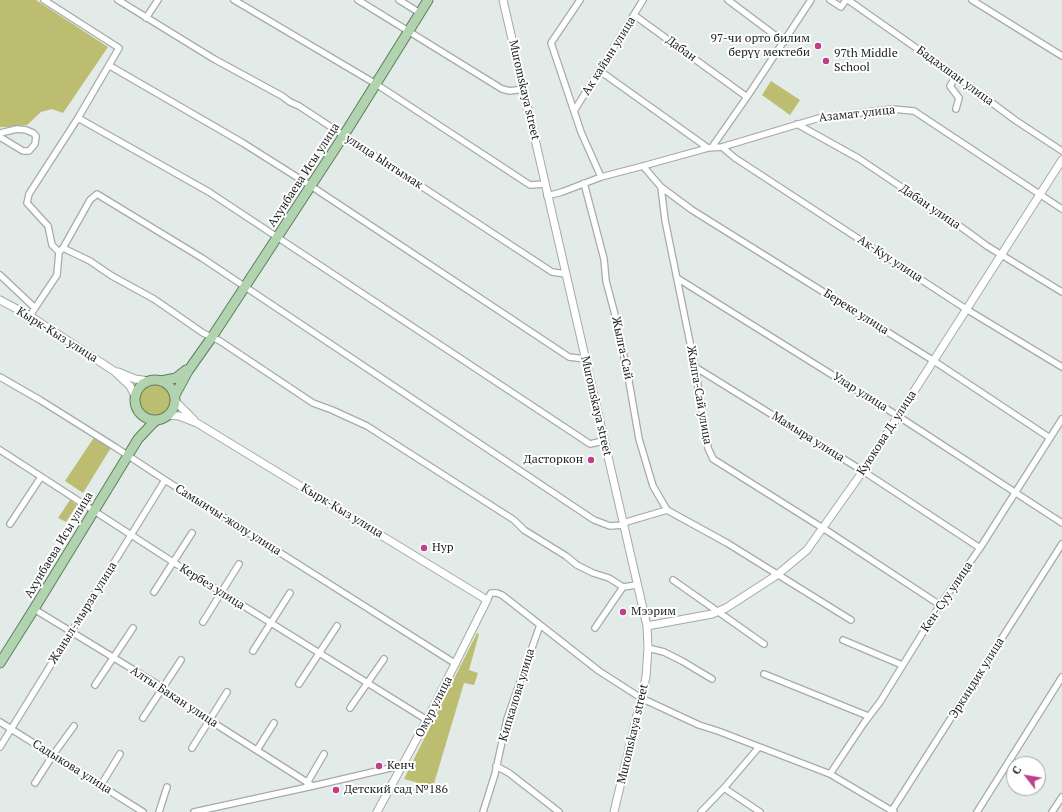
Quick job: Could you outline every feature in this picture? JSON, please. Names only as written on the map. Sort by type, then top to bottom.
[{"type":"main road","name":"Ахунбаева Исы улица","points":[[175,398],[184,378],[195,360],[212,337],[278,237],[344,135],[428,0]]},
{"type":"main road","name":"Ахунбаева Исы улица","points":[[162,381],[176,378],[195,360]]},
{"type":"main road","points":[[149,381],[162,381],[170,386],[175,398],[173,408],[168,415],[157,420],[149,419],[141,414],[136,406],[135,396],[141,386],[149,381]]},
{"type":"main road","name":"Ахунбаева Исы улица","points":[[138,438],[141,414]]},
{"type":"main road","name":"Ахунбаева Исы улица","points":[[0,663],[127,455],[138,438],[157,420]]},
{"type":"street","points":[[44,0],[119,48],[110,66],[78,118],[29,194],[27,202],[48,226],[52,245],[90,261],[112,276],[154,299],[203,333],[220,341],[313,403],[367,426],[514,520],[524,530],[566,556],[577,565],[593,574],[610,578],[623,587],[636,585]]},
{"type":"street","name":"улица Ынтымак","points":[[118,0],[214,59],[299,106],[552,272],[566,274]]},
{"type":"street","points":[[146,18],[158,0]]},
{"type":"street","points":[[234,0],[376,84],[530,185],[545,184]]},
{"type":"street","points":[[358,0],[502,89],[510,91],[523,89]]},
{"type":"street","points":[[399,0],[420,13]]},
{"type":"street","name":"Muromskaya street","points":[[503,0],[636,585],[647,626],[648,648],[646,677],[614,812]]},
{"type":"street","points":[[580,0],[551,43],[580,132],[601,177]]},
{"type":"street","name":"Ак кайын улица","points":[[574,111],[643,0]]},
{"type":"street","points":[[728,0],[784,42]]},
{"type":"street","points":[[600,70],[710,147],[747,97],[811,0]]},
{"type":"street","points":[[830,0],[841,7],[847,0]]},
{"type":"street","name":"Бадахшан улица","points":[[847,0],[953,79],[1062,151]]},
{"type":"street","points":[[972,0],[1062,56]]},
{"type":"street","name":"Дабан","points":[[634,15],[747,97]]},
{"type":"street","points":[[110,66],[243,143],[311,186],[569,357],[585,359]]},
{"type":"street","points":[[953,79],[950,86],[959,98],[956,109]]},
{"type":"street","name":"Азамат улица","points":[[548,196],[601,177],[710,147],[722,147],[819,118],[892,109],[914,111],[1062,209]]},
{"type":"street","points":[[78,118],[209,192],[590,444],[603,441]]},
{"type":"street","name":"Дабан улица","points":[[797,124],[858,158],[987,246],[1062,292]]},
{"type":"street","points":[[0,133],[17,129],[26,130],[36,136],[34,144],[29,151],[23,151],[0,137]]},
{"type":"street","name":"Ак-Куу улица","points":[[722,147],[735,158],[966,309],[1062,367]]},
{"type":"street","name":"Куюкова Д. улица","points":[[647,626],[712,614],[726,608],[777,575],[807,550],[863,471],[1062,160]]},
{"type":"street","points":[[643,166],[661,187]]},
{"type":"street","name":"Жылга-Сай","points":[[584,184],[589,197],[593,222],[604,258],[606,281],[627,370],[639,439],[653,486],[667,510]]},
{"type":"street","name":"Жылга-Сай улица","points":[[661,187],[665,220],[695,367],[708,448],[713,459],[823,528],[940,605]]},
{"type":"street","name":"Береке улица","points":[[661,187],[692,210],[934,361],[1050,438]]},
{"type":"street","points":[[30,316],[57,275],[61,250],[90,200],[97,194],[202,258],[594,520],[610,526],[623,524],[667,510],[727,543],[851,620]]},
{"type":"street","points":[[0,275],[35,308]]},
{"type":"street","name":"Улар улица","points":[[677,278],[898,416],[1062,522]]},
{"type":"street","name":"Кырк-Кыз улица","points":[[0,300],[30,316],[114,371],[130,386],[135,396]]},
{"type":"street","name":"Мамыра улица","points":[[695,367],[863,471],[980,548]]},
{"type":"street","name":"Кырк-Кыз улица","points":[[114,371],[135,379],[149,381]]},
{"type":"street","name":"Самынчы-жолу улица","points":[[0,377],[40,400],[456,664]]},
{"type":"street","name":"Кырк-Кыз улица","points":[[175,398],[197,422]]},
{"type":"street","name":"Кырк-Кыз улица","points":[[168,415],[179,416],[197,422],[487,600]]},
{"type":"street","name":"Кен-Суу улица","points":[[830,774],[868,716],[880,702],[940,605],[980,548],[1062,419]]},
{"type":"street","name":"Кербез улица","points":[[0,450],[221,593],[427,720]]},
{"type":"street","points":[[10,524],[41,477]]},
{"type":"street","name":"Жаныл-мырза улица","points":[[0,747],[165,480]]},
{"type":"street","points":[[154,592],[192,533]]},
{"type":"street","name":"Эркиндик улица","points":[[893,812],[1062,544]]},
{"type":"street","points":[[203,622],[239,564]]},
{"type":"street","points":[[673,580],[764,644]]},
{"type":"street","points":[[595,628],[623,587]]},
{"type":"street","points":[[253,651],[290,593]]},
{"type":"street","points":[[487,600],[491,593],[502,595],[599,671],[641,698],[699,725],[830,774],[893,812]]},
{"type":"street","name":"Омур улица","points":[[378,812],[456,664],[487,600]]},
{"type":"street","name":"Алты Бакан улица","points":[[34,609],[163,689],[312,786]]},
{"type":"street","name":"Кипкалова улица","points":[[483,812],[507,719],[540,625]]},
{"type":"street","points":[[299,684],[337,626]]},
{"type":"street","points":[[95,685],[133,628]]},
{"type":"street","points":[[843,640],[902,665]]},
{"type":"street","points":[[648,648],[664,652],[712,679]]},
{"type":"street","points":[[350,708],[384,659]]},
{"type":"street","points":[[143,718],[181,660]]},
{"type":"street","points":[[764,674],[868,716]]},
{"type":"street","points":[[977,812],[1062,677]]},
{"type":"street","points":[[192,748],[227,692]]},
{"type":"street","name":"Садыкова улица","points":[[0,722],[143,812]]},
{"type":"street","points":[[257,750],[274,723]]},
{"type":"street","points":[[36,783],[53,755],[74,726]]},
{"type":"street","points":[[701,812],[759,748]]},
{"type":"street","points":[[101,786],[120,754]]},
{"type":"street","points":[[307,782],[324,754]]},
{"type":"street","points":[[194,812],[206,811],[403,765]]},
{"type":"street","points":[[496,766],[509,772],[559,812]]},
{"type":"street","points":[[159,812],[167,788]]},
{"type":"street","points":[[724,788],[760,812]]},
{"type":"street","points":[[1052,812],[1062,797]]},
{"type":"shaded area","points":[[0,0],[36,0],[108,47],[63,113],[52,109],[41,112],[27,125],[0,127]]},
{"type":"shaded area","points":[[771,81],[800,100],[790,115],[762,95]]},
{"type":"shaded area","points":[[152,384],[158,384],[168,391],[171,400],[170,406],[164,413],[158,416],[152,416],[142,409],[139,403],[139,397],[146,387]]},
{"type":"shaded area","points":[[95,436],[112,446],[83,493],[65,481]]},
{"type":"shaded area","points":[[70,500],[77,505],[66,522],[58,518]]},
{"type":"shaded area","points":[[477,633],[479,634],[469,670],[478,673],[474,685],[464,683],[433,787],[404,779]]},
{"type":"place","name":"97-чи орто билим берүү мектеби","points":[[818,46]]},
{"type":"place","name":"97th Middle School","points":[[826,61]]},
{"type":"place","name":"Дасторкон","points":[[591,460]]},
{"type":"place","name":"Нур","points":[[424,548]]},
{"type":"place","name":"Мээрим","points":[[623,612]]},
{"type":"place","name":"Кенч","points":[[379,766]]},
{"type":"place","name":"Детский сад №186","points":[[336,790]]}]
